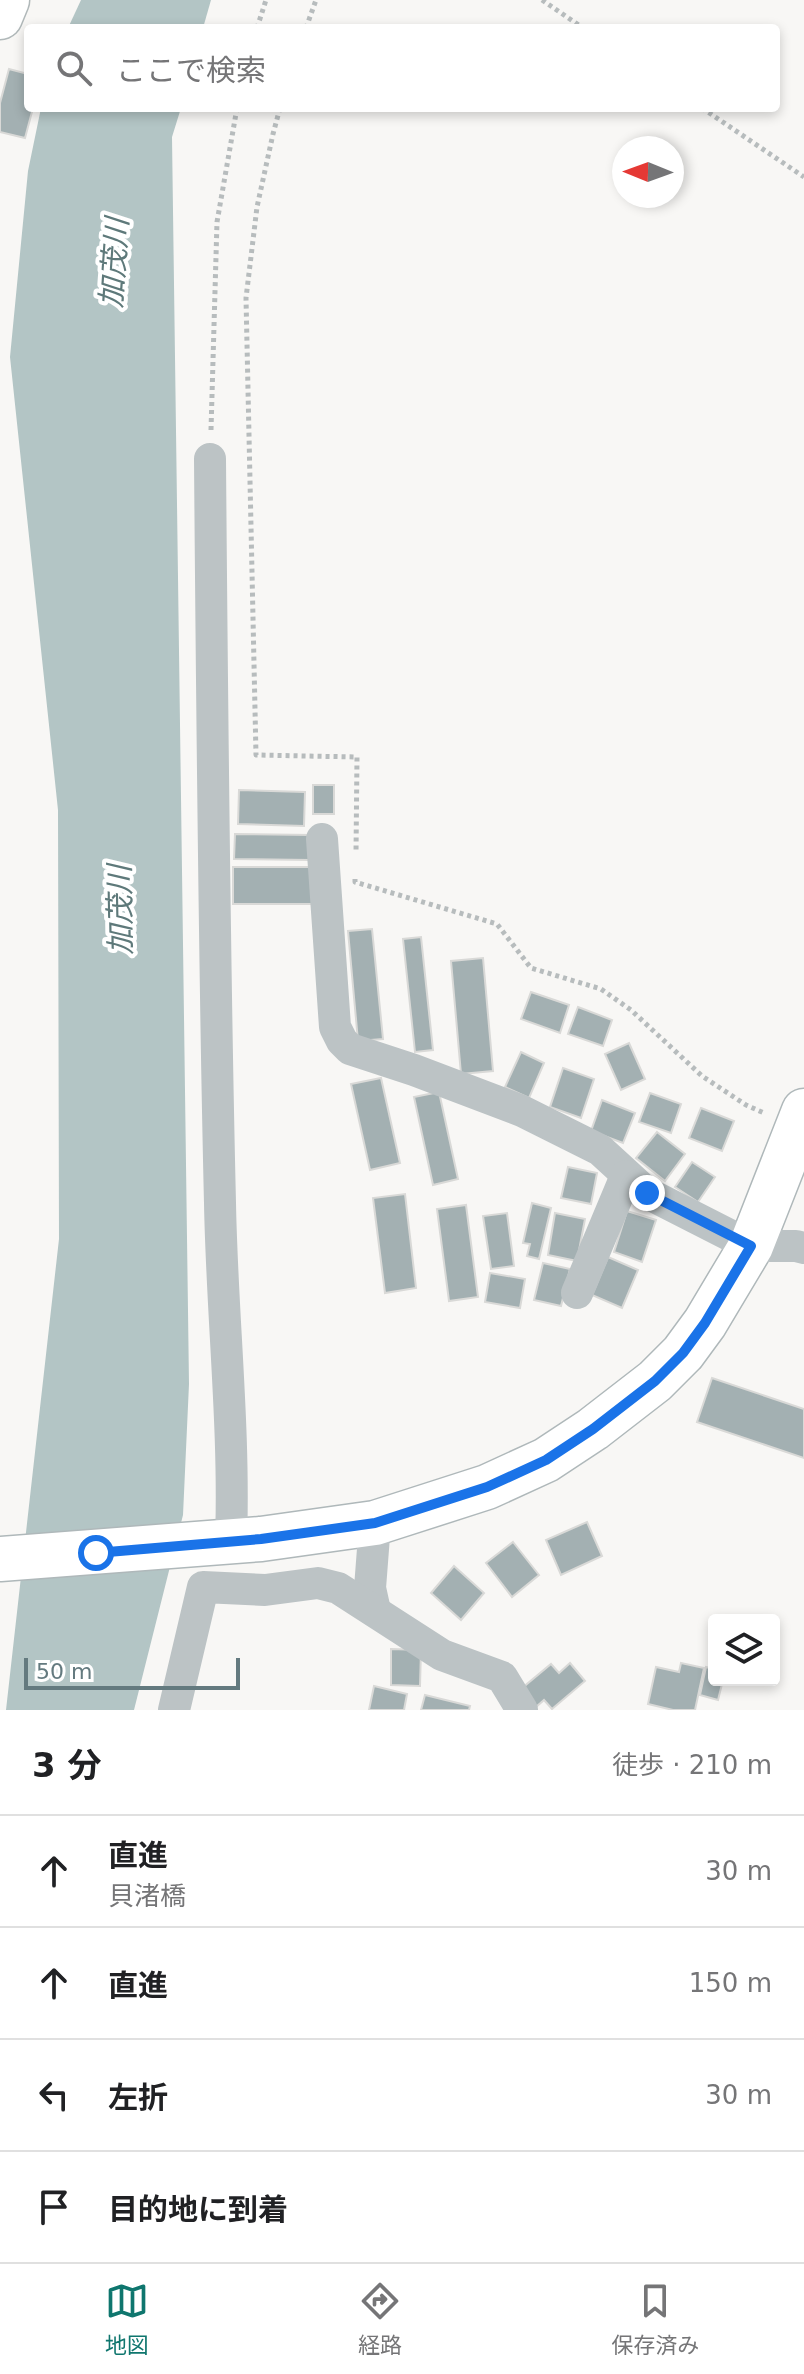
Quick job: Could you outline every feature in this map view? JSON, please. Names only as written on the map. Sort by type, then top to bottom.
[{"type":"street","points":[[0,17],[7,0]]},
{"type":"street","points":[[210,459],[213,900],[221,1251],[233,1436],[223,1542]]},
{"type":"street","points":[[322,839],[335,1027],[350,1049],[522,1111],[600,1150],[647,1193],[751,1246],[804,1248]]},
{"type":"street","points":[[3,1559],[223,1542],[375,1523],[487,1487],[546,1460],[593,1429],[655,1381],[683,1353],[705,1323],[751,1246],[801,1120]]},
{"type":"street","points":[[577,1293],[626,1176]]},
{"type":"street","points":[[375,1523],[370,1588],[375,1611]]},
{"type":"street","points":[[174,1710],[203,1587],[265,1590],[318,1583],[338,1588],[442,1655],[502,1677],[522,1710]]},
{"type":"path","points":[[258,24],[266,0]]},
{"type":"path","points":[[307,24],[316,0]]},
{"type":"path","points":[[542,0],[577,24]]},
{"type":"path","points":[[210,459],[217,222],[236,112]]},
{"type":"path","points":[[279,112],[257,207],[246,298],[256,755],[357,757],[355,882],[497,924],[531,968],[601,989],[631,1010],[702,1076],[746,1105],[801,1120]]},
{"type":"path","points":[[708,112],[804,177]]},
{"type":"water","points":[[81,0],[211,0],[204,24],[70,24]]},
{"type":"water","name":"加茂川","points":[[40,112],[180,112],[172,137],[189,1384],[183,1515],[134,1710],[6,1710],[59,1239],[58,810],[10,357],[28,171]]},
{"type":"building","points":[[9,69],[24,73],[24,112],[32,112],[25,138],[0,132],[0,103]]},
{"type":"building","points":[[313,785],[334,785],[334,814],[313,814]]},
{"type":"building","points":[[239,790],[305,792],[304,826],[238,824]]},
{"type":"building","points":[[235,834],[311,835],[310,860],[234,859]]},
{"type":"building","points":[[233,867],[312,867],[312,904],[233,904]]},
{"type":"building","points":[[372,929],[383,1039],[358,1041],[348,931]]},
{"type":"building","points":[[421,937],[433,1050],[415,1052],[403,939]]},
{"type":"building","points":[[483,958],[493,1071],[461,1074],[451,961]]},
{"type":"building","points":[[531,992],[569,1005],[560,1033],[521,1019]]},
{"type":"building","points":[[578,1007],[612,1020],[603,1046],[568,1034]]},
{"type":"building","points":[[629,1043],[645,1079],[621,1090],[605,1054]]},
{"type":"building","points":[[521,1052],[544,1063],[529,1098],[505,1087]]},
{"type":"building","points":[[563,1068],[594,1079],[581,1118],[550,1107]]},
{"type":"building","points":[[381,1078],[400,1163],[370,1170],[351,1084]]},
{"type":"building","points":[[439,1092],[458,1179],[433,1185],[414,1097]]},
{"type":"building","points":[[650,1093],[681,1104],[671,1133],[639,1122]]},
{"type":"building","points":[[602,1100],[635,1113],[623,1143],[591,1131]]},
{"type":"building","points":[[701,1108],[734,1121],[722,1151],[689,1138]]},
{"type":"building","points":[[657,1132],[685,1154],[665,1181],[636,1158]]},
{"type":"building","points":[[692,1162],[715,1177],[698,1202],[675,1187]]},
{"type":"building","points":[[568,1167],[597,1173],[591,1204],[561,1198]]},
{"type":"building","points":[[405,1194],[416,1288],[385,1293],[373,1198]]},
{"type":"building","points":[[532,1203],[551,1208],[539,1259],[527,1256],[530,1244],[523,1243]]},
{"type":"building","points":[[466,1205],[478,1297],[449,1301],[437,1209]]},
{"type":"building","points":[[627,1211],[656,1220],[642,1262],[614,1252]]},
{"type":"building","points":[[507,1213],[514,1266],[491,1269],[483,1216]]},
{"type":"building","points":[[555,1213],[585,1219],[577,1261],[548,1255]]},
{"type":"building","points":[[608,1257],[638,1270],[622,1308],[592,1295]]},
{"type":"building","points":[[543,1263],[570,1269],[561,1306],[534,1300]]},
{"type":"building","points":[[490,1273],[525,1279],[520,1308],[485,1302]]},
{"type":"building","points":[[712,1378],[804,1409],[804,1458],[697,1422]]},
{"type":"building","points":[[587,1522],[602,1556],[561,1575],[546,1540]]},
{"type":"building","points":[[513,1542],[539,1575],[512,1597],[486,1563]]},
{"type":"building","points":[[454,1566],[484,1593],[461,1620],[431,1593]]},
{"type":"building","points":[[391,1649],[421,1650],[420,1686],[391,1685]]},
{"type":"building","points":[[570,1663],[585,1681],[552,1709],[544,1700],[536,1707],[521,1689],[551,1664],[559,1673]]},
{"type":"building","points":[[681,1663],[704,1668],[695,1710],[673,1710],[648,1704],[656,1667],[679,1672]]},
{"type":"building","points":[[708,1668],[708,1686],[722,1686],[718,1700],[700,1695]]},
{"type":"building","points":[[374,1686],[407,1694],[404,1710],[369,1710]]},
{"type":"building","points":[[425,1695],[470,1706],[469,1710],[421,1710]]},
{"type":"route","points":[[96,1553],[261,1539],[375,1523],[487,1487],[546,1460],[593,1429],[655,1381],[683,1353],[705,1323],[751,1246],[647,1193]]}]
